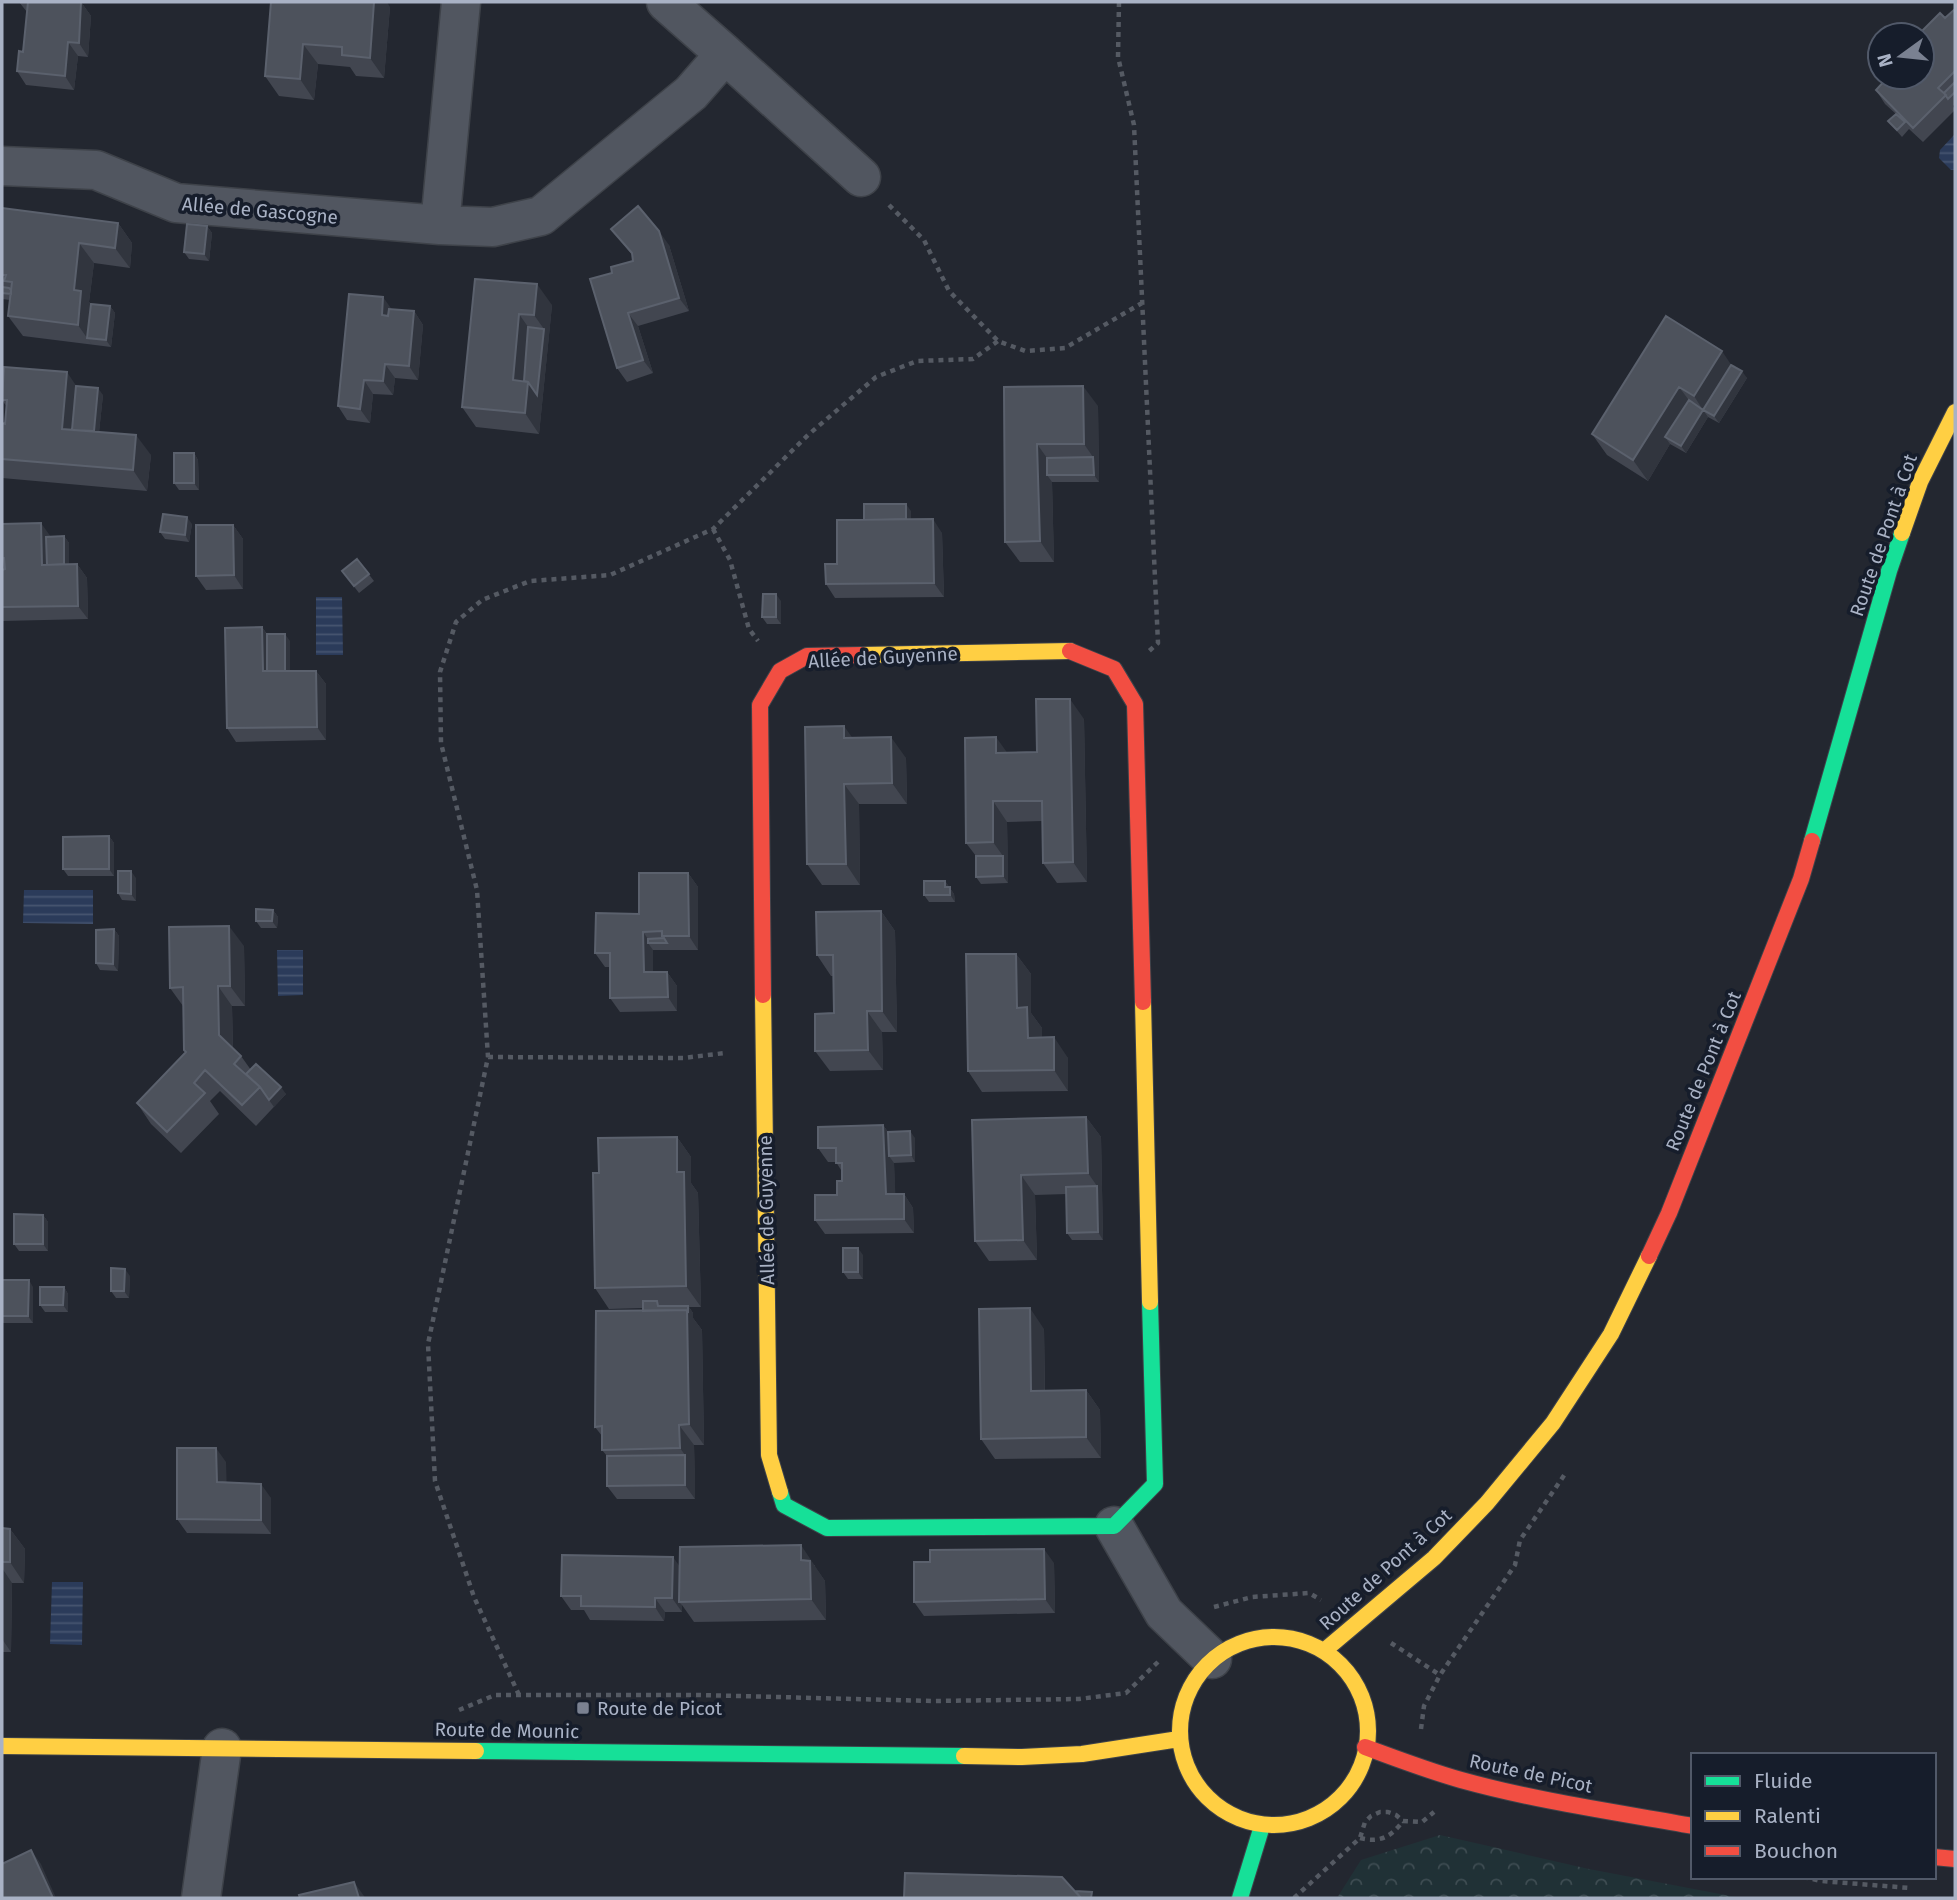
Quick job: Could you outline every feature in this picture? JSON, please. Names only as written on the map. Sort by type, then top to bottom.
[{"type":"street","points":[[440,225],[461,2]]},
{"type":"street","points":[[666,2],[861,177]]},
{"type":"street","name":"Allée de Gascogne","points":[[2,166],[96,170],[176,203],[493,227],[541,216],[691,93],[725,54]]},
{"type":"street","name":"Route de Pont à Cot","points":[[1325,1650],[1434,1558],[1488,1503],[1553,1423],[1611,1334],[1669,1213],[1801,879],[1889,571],[1920,482],[1955,412]]},
{"type":"street","name":"Allée de Guyenne","points":[[1070,651],[1114,669],[1135,704],[1155,1484],[1114,1526],[827,1528],[784,1505],[769,1455],[760,705],[780,671],[807,656],[1070,651]]},
{"type":"street","points":[[1114,1526],[1164,1613],[1212,1658]]},
{"type":"street","points":[[1267,1636],[1297,1639],[1325,1650],[1347,1670],[1362,1696],[1368,1725],[1356,1780],[1338,1801],[1316,1817],[1290,1825],[1262,1826],[1231,1817],[1205,1797],[1187,1770],[1179,1740],[1182,1709],[1193,1681],[1212,1658],[1238,1643],[1267,1636]]},
{"type":"street","name":"Route de Mounic","points":[[2,1746],[1022,1757],[1082,1755],[1179,1740]]},
{"type":"street","name":"Route de Picot","points":[[1365,1747],[1461,1780],[1550,1801],[1691,1826]]},
{"type":"street","points":[[201,1898],[222,1748]]},
{"type":"street","points":[[1240,1898],[1262,1826]]},
{"type":"street","points":[[1936,1857],[1955,1859]]},
{"type":"path","points":[[1119,2],[1118,57],[1134,125],[1158,643],[1119,678]]},
{"type":"path","points":[[861,177],[924,240],[949,291],[998,341],[1024,351],[1065,348],[1142,303]]},
{"type":"path","points":[[519,1695],[474,1597],[435,1481],[428,1344],[488,1057],[477,890],[441,743],[440,672],[456,622],[482,600],[530,581],[610,575],[713,529],[808,435],[876,377],[917,361],[973,359],[998,341]]},
{"type":"path","points":[[713,529],[730,560],[749,629],[780,671]]},
{"type":"path","points":[[488,1057],[682,1058],[764,1049]]},
{"type":"path","points":[[450,1714],[495,1695],[698,1695],[933,1701],[1079,1699],[1126,1693],[1156,1665],[1206,1609],[1252,1597],[1309,1593],[1440,1675]]},
{"type":"path","points":[[1294,1898],[1360,1838],[1365,1822],[1371,1816],[1388,1812],[1403,1821],[1389,1836],[1378,1840],[1360,1838]]},
{"type":"path","points":[[1812,1879],[1915,1889]]},
{"type":"green space","points":[[1440,1835],[1589,1869],[1741,1898],[1337,1898],[1361,1860]]},
{"type":"water","points":[[1955,134],[1955,170],[1951,170],[1939,158],[1940,150]]},
{"type":"water","points":[[316,597],[342,597],[343,655],[316,655]]},
{"type":"water","points":[[24,890],[93,890],[93,924],[23,923]]},
{"type":"water","points":[[277,950],[303,950],[303,995],[278,996]]},
{"type":"water","points":[[52,1582],[83,1582],[82,1645],[50,1644]]},
{"type":"building","points":[[28,2],[81,2],[79,43],[68,42],[65,76],[17,71],[19,51],[23,52]]},
{"type":"building","points":[[271,2],[374,2],[370,58],[342,55],[342,47],[303,44],[300,79],[265,76]]},
{"type":"building","points":[[1955,9],[1955,71],[1938,88],[1946,95],[1913,128],[1877,91],[1936,91],[1936,21],[1932,21],[1940,13],[1945,18]]},
{"type":"building","points":[[1955,82],[1955,92],[1948,99],[1944,93]]},
{"type":"building","points":[[1896,114],[1905,122],[1897,130],[1888,121]]},
{"type":"building","points":[[638,206],[659,231],[679,298],[628,313],[643,360],[617,368],[590,279],[612,273],[611,267],[633,261],[632,253],[611,229]]},
{"type":"building","points":[[2,208],[118,223],[115,248],[79,243],[74,290],[81,291],[78,325],[8,316],[12,282],[4,281],[6,275],[2,275]]},
{"type":"building","points":[[187,224],[207,226],[204,254],[184,252]]},
{"type":"building","points":[[475,279],[537,284],[534,315],[519,314],[513,380],[528,382],[525,413],[462,407]]},
{"type":"building","points":[[2,287],[9,288],[11,294],[2,293]]},
{"type":"building","points":[[349,294],[383,297],[382,315],[388,316],[389,309],[414,311],[409,366],[385,364],[383,381],[364,380],[360,409],[338,406]]},
{"type":"building","points":[[91,304],[110,306],[106,340],[87,338]]},
{"type":"building","points":[[1666,316],[1722,351],[1694,396],[1679,387],[1633,460],[1592,434]]},
{"type":"building","points":[[528,327],[544,329],[537,395],[528,382],[524,381]]},
{"type":"building","points":[[1731,365],[1742,371],[1714,416],[1703,410]]},
{"type":"building","points":[[4,367],[67,372],[62,429],[136,435],[133,470],[2,459],[2,423],[5,424],[7,400],[2,400]]},
{"type":"building","points":[[76,386],[98,388],[94,431],[72,430]]},
{"type":"building","points":[[1083,386],[1084,444],[1037,444],[1040,541],[1005,542],[1004,387]]},
{"type":"building","points":[[1689,400],[1703,410],[1681,446],[1665,437]]},
{"type":"building","points":[[174,453],[194,453],[194,483],[174,483]]},
{"type":"building","points":[[1093,457],[1094,475],[1047,475],[1047,458]]},
{"type":"building","points":[[864,504],[906,504],[906,519],[864,520]]},
{"type":"building","points":[[163,514],[187,517],[185,535],[160,532]]},
{"type":"building","points":[[933,519],[934,583],[826,584],[825,564],[837,564],[837,520]]},
{"type":"building","points":[[41,523],[42,565],[77,564],[78,606],[2,607],[2,570],[5,569],[2,558],[2,524]]},
{"type":"building","points":[[196,525],[233,525],[234,575],[196,576]]},
{"type":"building","points":[[64,536],[64,564],[47,565],[46,537]]},
{"type":"building","points":[[357,559],[369,574],[354,586],[342,571]]},
{"type":"building","points":[[763,594],[776,594],[776,617],[762,617]]},
{"type":"building","points":[[262,627],[263,671],[316,671],[317,727],[227,728],[225,628]]},
{"type":"building","points":[[267,634],[285,634],[285,671],[267,671]]},
{"type":"building","points":[[1036,699],[1070,699],[1073,862],[1043,863],[1042,801],[993,801],[993,842],[966,843],[965,738],[996,737],[996,753],[1037,752]]},
{"type":"building","points":[[844,726],[844,738],[891,737],[892,783],[844,784],[846,864],[807,864],[805,727]]},
{"type":"building","points":[[109,836],[109,869],[63,869],[63,837]]},
{"type":"building","points":[[976,856],[1003,856],[1003,876],[976,877]]},
{"type":"building","points":[[118,871],[131,871],[131,894],[118,893]]},
{"type":"building","points":[[639,873],[688,873],[689,936],[662,936],[662,931],[643,932],[644,972],[667,972],[668,997],[610,998],[610,953],[595,953],[596,913],[639,914]]},
{"type":"building","points":[[924,881],[945,881],[945,887],[950,887],[950,895],[924,895]]},
{"type":"building","points":[[256,909],[273,910],[272,921],[256,921]]},
{"type":"building","points":[[881,911],[882,1011],[867,1011],[868,1050],[815,1051],[815,1014],[834,1013],[833,955],[817,955],[816,912]]},
{"type":"building","points":[[229,926],[230,986],[218,986],[219,1035],[241,1056],[234,1064],[260,1087],[242,1105],[205,1070],[194,1083],[205,1093],[167,1132],[137,1103],[186,1052],[183,987],[170,988],[169,927]]},
{"type":"building","points":[[114,929],[113,964],[96,963],[96,930]]},
{"type":"building","points":[[664,938],[667,943],[648,943],[648,939]]},
{"type":"building","points":[[966,954],[1016,954],[1017,1008],[1027,1007],[1028,1038],[1054,1037],[1054,1070],[968,1071]]},
{"type":"building","points":[[256,1064],[281,1087],[269,1100],[246,1074]]},
{"type":"building","points":[[1086,1117],[1088,1173],[1021,1175],[1023,1240],[975,1241],[972,1120]]},
{"type":"building","points":[[883,1125],[886,1194],[904,1194],[904,1219],[815,1220],[815,1195],[837,1195],[837,1181],[842,1181],[842,1163],[836,1163],[836,1148],[818,1148],[818,1127]]},
{"type":"building","points":[[910,1131],[911,1155],[889,1156],[888,1132]]},
{"type":"building","points":[[677,1137],[677,1172],[684,1172],[686,1286],[595,1288],[593,1173],[599,1173],[598,1138]]},
{"type":"building","points":[[1097,1186],[1098,1232],[1067,1233],[1066,1187]]},
{"type":"building","points":[[14,1214],[43,1215],[43,1244],[14,1244]]},
{"type":"building","points":[[843,1248],[858,1248],[858,1272],[843,1272]]},
{"type":"building","points":[[111,1268],[125,1269],[124,1291],[111,1291]]},
{"type":"building","points":[[2,1280],[29,1280],[28,1316],[2,1316]]},
{"type":"building","points":[[40,1287],[64,1287],[63,1305],[40,1305]]},
{"type":"building","points":[[643,1301],[657,1301],[658,1306],[688,1306],[688,1311],[643,1311]]},
{"type":"building","points":[[1030,1308],[1031,1391],[1086,1390],[1086,1437],[981,1439],[979,1309]]},
{"type":"building","points":[[687,1310],[689,1424],[679,1425],[680,1448],[602,1450],[602,1426],[595,1427],[596,1311]]},
{"type":"building","points":[[177,1448],[216,1448],[217,1482],[261,1484],[261,1520],[177,1519]]},
{"type":"building","points":[[685,1455],[685,1485],[607,1486],[607,1456]]},
{"type":"building","points":[[2,1528],[10,1529],[10,1562],[2,1562]]},
{"type":"building","points":[[801,1545],[801,1560],[810,1561],[811,1599],[679,1602],[680,1547]]},
{"type":"building","points":[[1044,1549],[1045,1599],[914,1602],[914,1562],[930,1562],[930,1550]]},
{"type":"building","points":[[562,1555],[673,1557],[672,1598],[655,1598],[655,1607],[581,1606],[581,1596],[561,1596]]},
{"type":"building","points":[[31,1850],[53,1898],[2,1898],[2,1864]]},
{"type":"building","points":[[905,1873],[1062,1877],[1081,1898],[904,1898]]},
{"type":"building","points":[[354,1882],[359,1898],[300,1898],[299,1895]]},
{"type":"building","points":[[1075,1891],[1092,1892],[1091,1898],[1081,1898]]},
{"type":"traffic: fast","points":[[1812,841],[1902,533]]},
{"type":"traffic: fast","points":[[780,1492],[784,1505],[827,1528],[1114,1526],[1155,1484],[1150,1302]]},
{"type":"traffic: fast","points":[[476,1751],[964,1756]]},
{"type":"traffic: fast","points":[[1240,1898],[1262,1826]]},
{"type":"traffic: slow","points":[[1902,533],[1920,482],[1955,412]]},
{"type":"traffic: slow","points":[[862,655],[1070,651]]},
{"type":"traffic: slow","points":[[763,995],[769,1455],[780,1492]]},
{"type":"traffic: slow","points":[[1143,1002],[1150,1302]]},
{"type":"traffic: slow","points":[[1325,1650],[1434,1558],[1487,1503],[1553,1423],[1611,1334],[1649,1256]]},
{"type":"traffic: slow","points":[[1274,1637],[1310,1644],[1341,1664],[1361,1695],[1368,1731],[1361,1767],[1341,1798],[1310,1818],[1274,1825],[1238,1818],[1207,1798],[1187,1767],[1180,1731],[1187,1695],[1207,1664],[1238,1644],[1274,1637]]},
{"type":"traffic: slow","points":[[964,1756],[1082,1754],[1179,1739]]},
{"type":"traffic: slow","points":[[2,1746],[476,1751]]},
{"type":"traffic: jam","points":[[1070,651],[1114,669],[1135,704],[1143,1002]]},
{"type":"traffic: jam","points":[[763,995],[760,705],[780,671],[807,656],[862,655]]},
{"type":"traffic: jam","points":[[1649,1256],[1669,1213],[1801,879],[1812,841]]},
{"type":"traffic: jam","points":[[1365,1747],[1437,1773],[1518,1794],[1691,1826]]},
{"type":"traffic: jam","points":[[1936,1857],[1955,1859]]},
{"type":"place","name":"Route de Picot","points":[[583,1708]]}]
